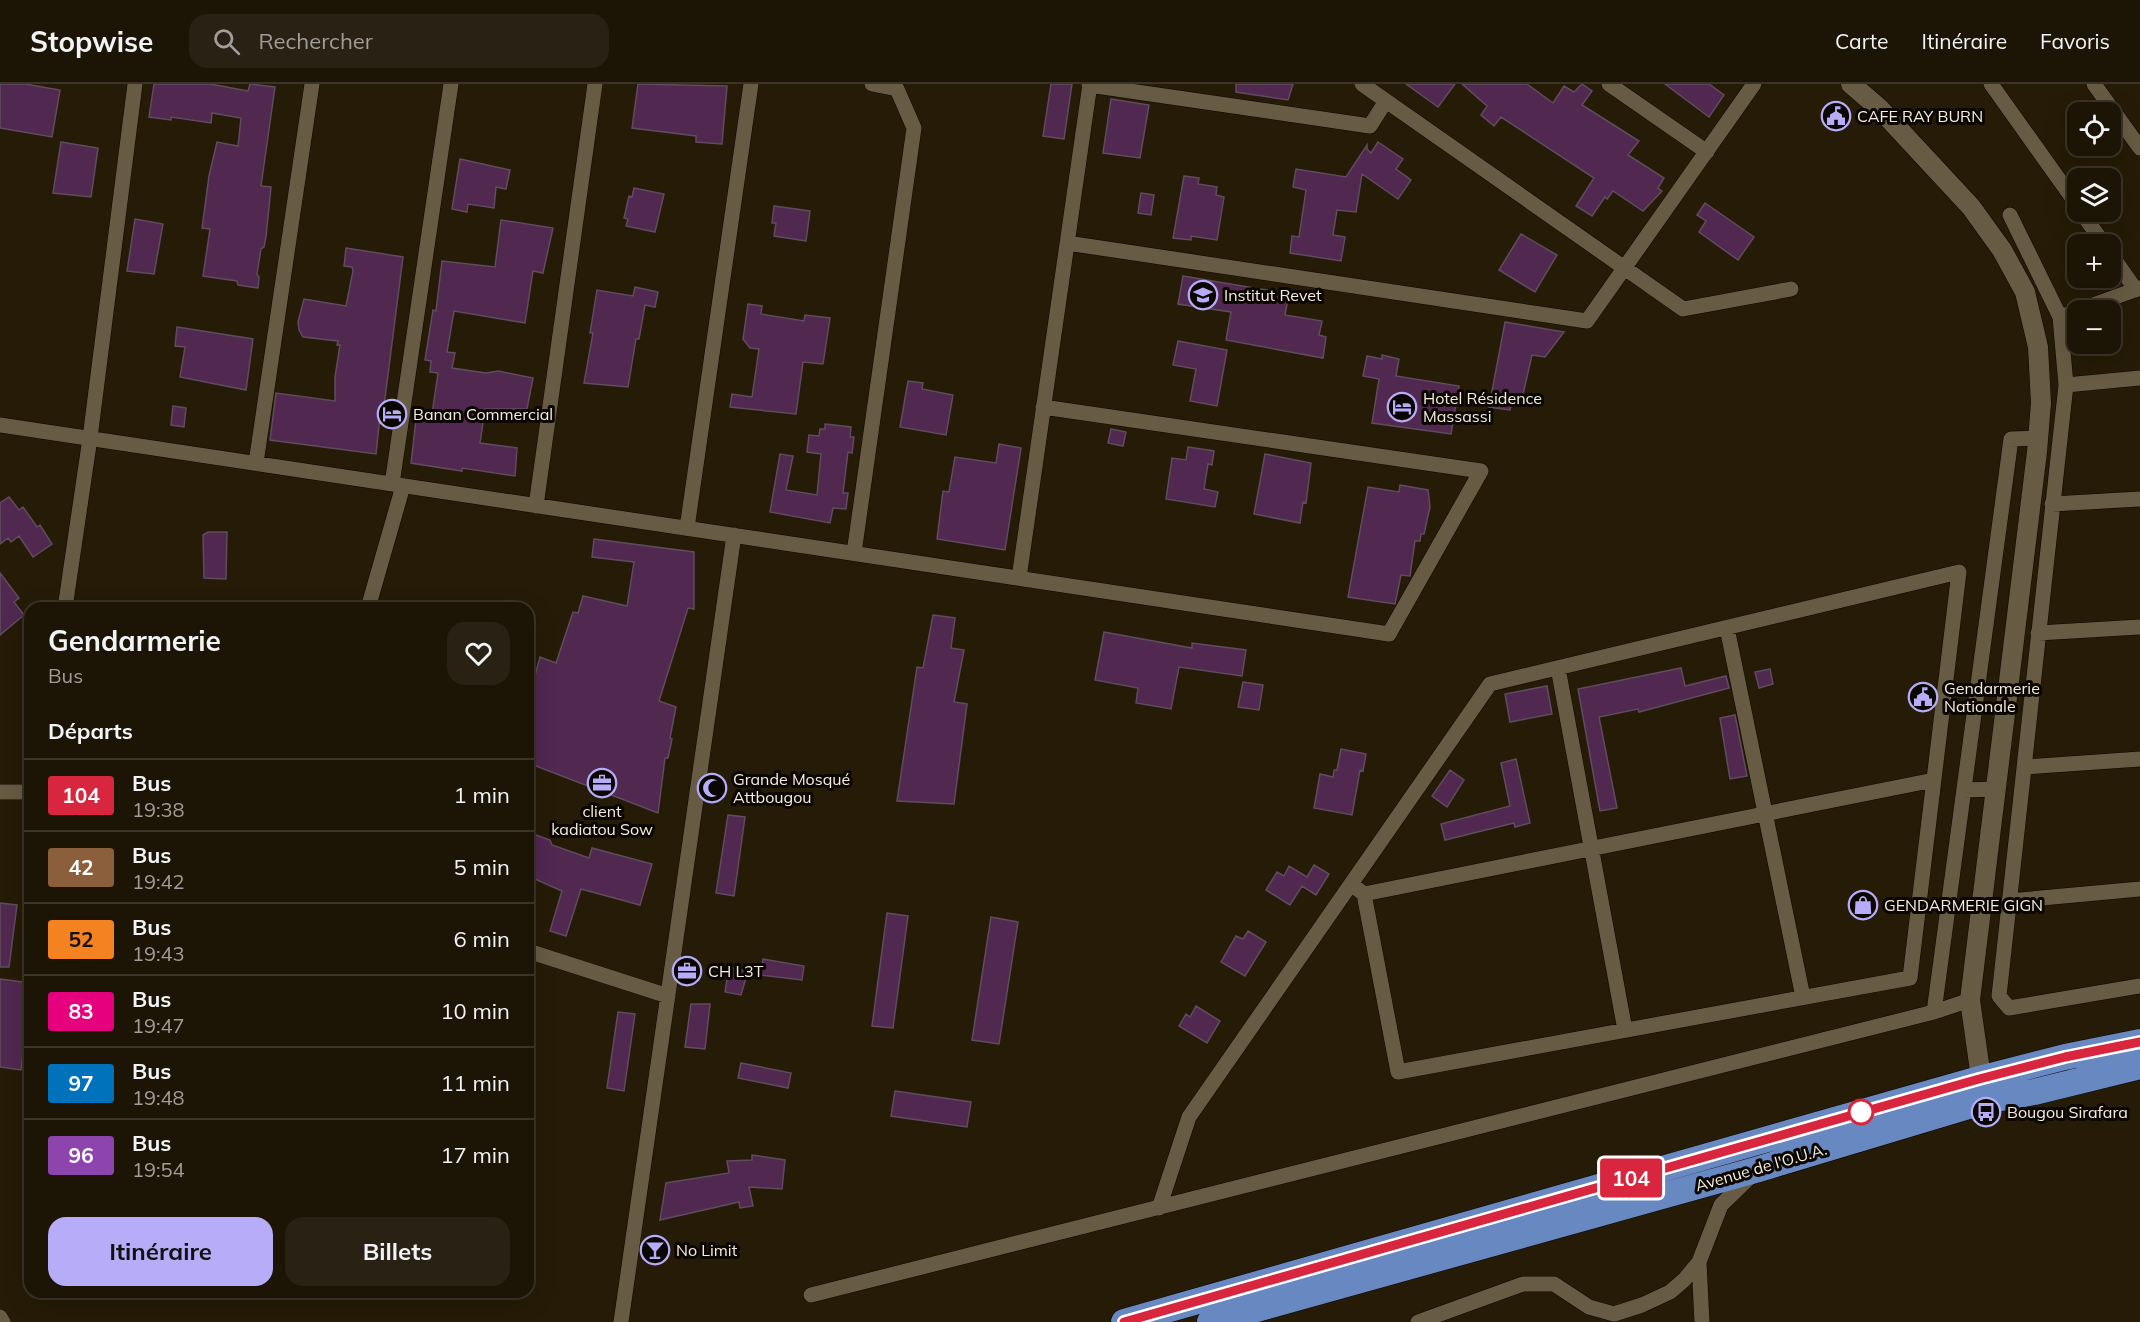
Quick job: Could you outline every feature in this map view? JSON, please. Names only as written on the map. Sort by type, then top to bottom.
[{"type":"highway","name":"Avenue de l'O.U.A.","points":[[1210,1322],[1759,1168],[1982,1090],[2065,1057],[2140,1042]]},
{"type":"highway","name":"Avenue de l'O.U.A.","points":[[1124,1322],[1982,1090],[2034,1092],[2140,1066]]},
{"type":"street","points":[[66,602],[90,438],[135,84]]},
{"type":"street","points":[[256,463],[312,84]]},
{"type":"street","points":[[369,602],[397,485],[450,84]]},
{"type":"street","points":[[536,506],[595,84]]},
{"type":"street","points":[[687,528],[751,84]]},
{"type":"street","points":[[854,553],[914,128],[900,87],[872,84]]},
{"type":"street","points":[[1019,578],[1090,84],[1370,126],[1386,101]]},
{"type":"street","points":[[1362,84],[1683,309],[1791,289]]},
{"type":"street","points":[[1609,84],[1707,152]]},
{"type":"street","points":[[1067,243],[1587,321],[1754,84]]},
{"type":"street","points":[[1851,84],[1880,109],[1971,207],[2002,250],[2025,291],[2038,348],[2041,403],[2039,438],[1970,1000],[1982,1090]]},
{"type":"street","points":[[1991,84],[2067,191]]},
{"type":"street","points":[[2094,84],[2140,148]]},
{"type":"street","points":[[2010,215],[2060,316],[2066,385],[1999,996],[2009,1008],[2140,986]]},
{"type":"street","points":[[2060,316],[2138,289],[2121,267]]},
{"type":"street","points":[[2066,385],[2140,378]]},
{"type":"street","points":[[0,425],[1389,634],[1481,471],[1043,407]]},
{"type":"street","points":[[1934,1012],[2011,439],[2039,438]]},
{"type":"street","points":[[2052,504],[2140,499]]},
{"type":"street","points":[[621,1322],[734,535]]},
{"type":"street","points":[[1159,1208],[1189,1117],[1490,684],[1959,572],[1910,978],[1398,1072],[1364,894],[1351,884]]},
{"type":"street","points":[[2038,633],[2140,627]]},
{"type":"street","points":[[1727,628],[1803,997]]},
{"type":"street","points":[[1558,668],[1625,1030]]},
{"type":"street","points":[[2024,767],[2140,759]]},
{"type":"street","points":[[1364,894],[1934,780]]},
{"type":"street","points":[[1964,790],[1996,789]]},
{"type":"street","points":[[0,792],[24,792]]},
{"type":"street","points":[[2009,901],[2140,889]]},
{"type":"street","points":[[534,953],[668,996]]},
{"type":"street","points":[[811,1295],[1934,1012],[1970,1000]]},
{"type":"street","points":[[1418,1322],[1523,1284],[1554,1284],[1589,1307],[1614,1314],[1642,1305],[1670,1292],[1699,1263],[1720,1205],[1759,1168]]},
{"type":"street","points":[[1699,1263],[1702,1322]]},
{"type":"street","points":[[0,1317],[3,1322]]},
{"type":"building","points":[[0,84],[25,84],[60,90],[52,137],[0,128]]},
{"type":"building","points":[[154,84],[210,84],[248,91],[250,84],[275,87],[261,186],[271,187],[266,237],[264,247],[261,249],[257,274],[258,288],[238,285],[237,281],[203,276],[210,229],[202,228],[209,176],[217,142],[238,146],[241,118],[212,113],[211,123],[171,117],[171,120],[149,117]]},
{"type":"building","points":[[638,84],[727,86],[722,144],[696,142],[696,136],[632,128]]},
{"type":"building","points":[[1051,84],[1072,84],[1064,139],[1043,136]]},
{"type":"building","points":[[1236,84],[1293,84],[1288,100],[1236,92]]},
{"type":"building","points":[[1406,84],[1455,84],[1438,107]]},
{"type":"building","points":[[1462,84],[1527,84],[1553,103],[1564,86],[1574,92],[1582,84],[1592,91],[1582,105],[1639,141],[1628,155],[1664,178],[1658,188],[1662,191],[1643,211],[1613,191],[1607,199],[1605,197],[1592,216],[1576,206],[1594,178],[1501,117],[1494,126],[1481,115],[1487,106]]},
{"type":"building","points":[[1665,84],[1709,84],[1724,95],[1709,117]]},
{"type":"building","points":[[1111,99],[1149,105],[1140,158],[1103,153]]},
{"type":"building","points":[[61,142],[98,148],[91,197],[53,193]]},
{"type":"building","points":[[1378,142],[1403,159],[1396,169],[1411,180],[1398,199],[1362,174],[1356,212],[1337,210],[1333,235],[1345,237],[1341,261],[1290,253],[1292,236],[1299,237],[1306,190],[1293,187],[1296,169],[1346,177],[1367,145],[1371,153]]},
{"type":"building","points":[[460,159],[510,170],[506,189],[496,187],[494,208],[468,204],[467,212],[452,209]]},
{"type":"building","points":[[1184,176],[1199,178],[1198,184],[1217,187],[1216,195],[1224,197],[1217,240],[1191,236],[1191,240],[1173,238]]},
{"type":"building","points":[[634,188],[664,194],[655,232],[626,226],[628,219],[624,218],[629,196],[632,197]]},
{"type":"building","points":[[1141,193],[1154,195],[1151,215],[1138,213]]},
{"type":"building","points":[[1705,203],[1754,237],[1738,260],[1699,232],[1706,221],[1697,215]]},
{"type":"building","points":[[774,206],[810,211],[806,241],[774,236],[776,223],[772,223]]},
{"type":"building","points":[[135,219],[163,224],[154,274],[127,271]]},
{"type":"building","points":[[501,220],[553,228],[543,273],[533,271],[525,323],[454,311],[447,352],[455,353],[452,368],[486,373],[498,371],[533,378],[527,409],[485,409],[480,443],[517,448],[515,476],[411,463],[417,411],[432,414],[438,373],[430,372],[431,361],[425,360],[433,310],[436,311],[442,261],[495,267]]},
{"type":"building","points":[[1521,234],[1557,255],[1535,292],[1499,270]]},
{"type":"building","points":[[346,248],[403,257],[376,454],[270,440],[276,393],[335,401],[335,377],[340,345],[337,345],[338,341],[303,337],[298,322],[304,299],[346,306],[353,271],[352,267],[344,266]]},
{"type":"building","points":[[1183,276],[1289,294],[1285,315],[1322,321],[1319,335],[1326,337],[1323,358],[1226,340],[1231,312],[1178,304]]},
{"type":"building","points":[[635,287],[658,292],[655,307],[645,305],[639,339],[636,339],[628,387],[584,383],[593,333],[590,333],[597,290],[633,296]]},
{"type":"building","points":[[748,304],[762,306],[761,314],[804,321],[805,315],[830,318],[823,364],[803,362],[796,414],[730,407],[732,394],[752,397],[759,349],[750,348],[743,339]]},
{"type":"building","points":[[1505,322],[1564,332],[1545,357],[1532,355],[1521,403],[1512,401],[1510,410],[1489,407]]},
{"type":"building","points":[[177,327],[253,339],[246,390],[180,377],[185,347],[175,346]]},
{"type":"building","points":[[1178,341],[1227,350],[1217,406],[1190,401],[1196,369],[1173,365]]},
{"type":"building","points":[[1382,355],[1399,359],[1396,376],[1459,386],[1451,434],[1372,423],[1379,379],[1363,376],[1367,356],[1382,359]]},
{"type":"building","points":[[908,381],[923,383],[922,389],[953,395],[946,435],[900,427]]},
{"type":"building","points":[[173,406],[186,408],[184,427],[171,425]]},
{"type":"building","points":[[825,424],[851,427],[850,437],[854,437],[852,453],[848,452],[843,493],[848,493],[846,509],[833,508],[830,523],[770,512],[780,454],[793,456],[786,490],[817,495],[821,454],[807,452],[809,435],[819,436],[820,429],[825,429]]},
{"type":"building","points":[[1111,429],[1126,432],[1123,446],[1108,443]]},
{"type":"building","points":[[999,444],[1021,448],[1005,550],[937,539],[943,491],[949,492],[955,457],[996,463]]},
{"type":"building","points":[[1188,447],[1214,451],[1212,465],[1208,464],[1204,489],[1218,492],[1215,507],[1166,499],[1172,458],[1186,460]]},
{"type":"building","points":[[1265,454],[1311,463],[1306,503],[1303,502],[1300,523],[1254,514]]},
{"type":"building","points":[[1400,485],[1428,490],[1430,507],[1424,534],[1421,534],[1420,541],[1415,541],[1410,576],[1401,575],[1395,604],[1348,597],[1368,487],[1399,492]]},
{"type":"building","points":[[9,497],[19,510],[23,507],[37,527],[40,525],[52,544],[33,557],[19,536],[11,542],[8,538],[0,544],[0,503]]},
{"type":"building","points":[[208,532],[227,532],[226,579],[204,578],[203,535]]},
{"type":"building","points":[[594,539],[694,552],[694,609],[688,608],[659,701],[676,707],[668,758],[665,758],[658,813],[534,765],[534,679],[540,657],[556,663],[573,612],[578,613],[583,596],[627,606],[634,562],[592,557]]},
{"type":"building","points":[[0,573],[19,598],[14,602],[24,615],[0,635]]},
{"type":"building","points":[[933,615],[955,618],[951,648],[964,650],[954,702],[967,704],[954,804],[897,801],[917,667],[923,668]]},
{"type":"building","points":[[1104,632],[1192,648],[1192,643],[1246,650],[1242,676],[1179,667],[1171,709],[1136,703],[1138,688],[1095,680]]},
{"type":"building","points":[[1681,668],[1685,686],[1726,676],[1729,688],[1639,712],[1638,709],[1599,717],[1617,808],[1600,811],[1578,689]]},
{"type":"building","points":[[1770,669],[1773,684],[1759,688],[1755,672]]},
{"type":"building","points":[[1243,682],[1263,685],[1259,710],[1238,707]]},
{"type":"building","points":[[1547,686],[1552,714],[1510,722],[1505,694]]},
{"type":"building","points":[[1735,715],[1747,776],[1730,779],[1720,718]]},
{"type":"building","points":[[1341,749],[1366,754],[1363,771],[1360,770],[1352,815],[1314,808],[1320,774],[1333,777],[1334,770],[1337,770]]},
{"type":"building","points":[[1516,759],[1530,823],[1515,827],[1514,823],[1445,840],[1441,824],[1510,806],[1501,763]]},
{"type":"building","points":[[1450,770],[1464,780],[1447,807],[1432,796]]},
{"type":"building","points":[[728,815],[745,817],[734,896],[716,893]]},
{"type":"building","points":[[534,836],[550,840],[552,845],[589,858],[592,848],[652,864],[640,905],[581,889],[566,936],[550,931],[562,891],[534,879]]},
{"type":"building","points":[[1314,865],[1329,874],[1316,895],[1302,886],[1290,905],[1266,890],[1277,872],[1284,876],[1289,866],[1307,877]]},
{"type":"building","points":[[0,903],[17,905],[9,967],[0,967]]},
{"type":"building","points":[[887,913],[908,916],[893,1028],[872,1026]]},
{"type":"building","points":[[991,917],[1018,922],[999,1044],[972,1040]]},
{"type":"building","points":[[1248,931],[1266,942],[1245,976],[1221,962],[1236,936],[1243,939]]},
{"type":"building","points":[[763,959],[804,966],[802,980],[760,975]]},
{"type":"building","points":[[729,967],[748,971],[741,995],[725,992]]},
{"type":"building","points":[[0,979],[24,982],[24,1041],[21,1070],[0,1067]]},
{"type":"building","points":[[691,1004],[710,1004],[705,1049],[685,1047]]},
{"type":"building","points":[[1196,1006],[1220,1021],[1207,1043],[1179,1026],[1186,1014],[1190,1017]]},
{"type":"building","points":[[618,1012],[635,1014],[624,1091],[607,1088]]},
{"type":"building","points":[[741,1063],[791,1073],[788,1088],[738,1078]]},
{"type":"building","points":[[895,1091],[971,1102],[967,1127],[891,1116]]},
{"type":"building","points":[[752,1155],[785,1160],[782,1189],[749,1187],[753,1206],[740,1208],[739,1202],[660,1220],[666,1183],[729,1173],[727,1161],[752,1160]]},
{"type":"bus line","name":"104","points":[[1124,1322],[1979,1079],[2065,1057],[2140,1042]]},
{"type":"place","name":"CAFE RAY BURN","points":[[1836,116]]},
{"type":"place","name":"Institut Revet","points":[[1203,295]]},
{"type":"place","name":"Hotel Résidence Massassi","points":[[1402,407]]},
{"type":"place","name":"Banan Commercial","points":[[392,414]]},
{"type":"place","name":"Gendarmerie Nationale","points":[[1923,697]]},
{"type":"place","name":"client kadiatou Sow","points":[[602,783]]},
{"type":"place","name":"Grande Mosqué Attbougou","points":[[712,788]]},
{"type":"place","name":"GENDARMERIE GIGN","points":[[1863,905]]},
{"type":"place","name":"CH L3T","points":[[687,971]]},
{"type":"place","name":"Bougou Sirafara","points":[[1986,1112]]},
{"type":"place","name":"No Limit","points":[[655,1250]]}]
